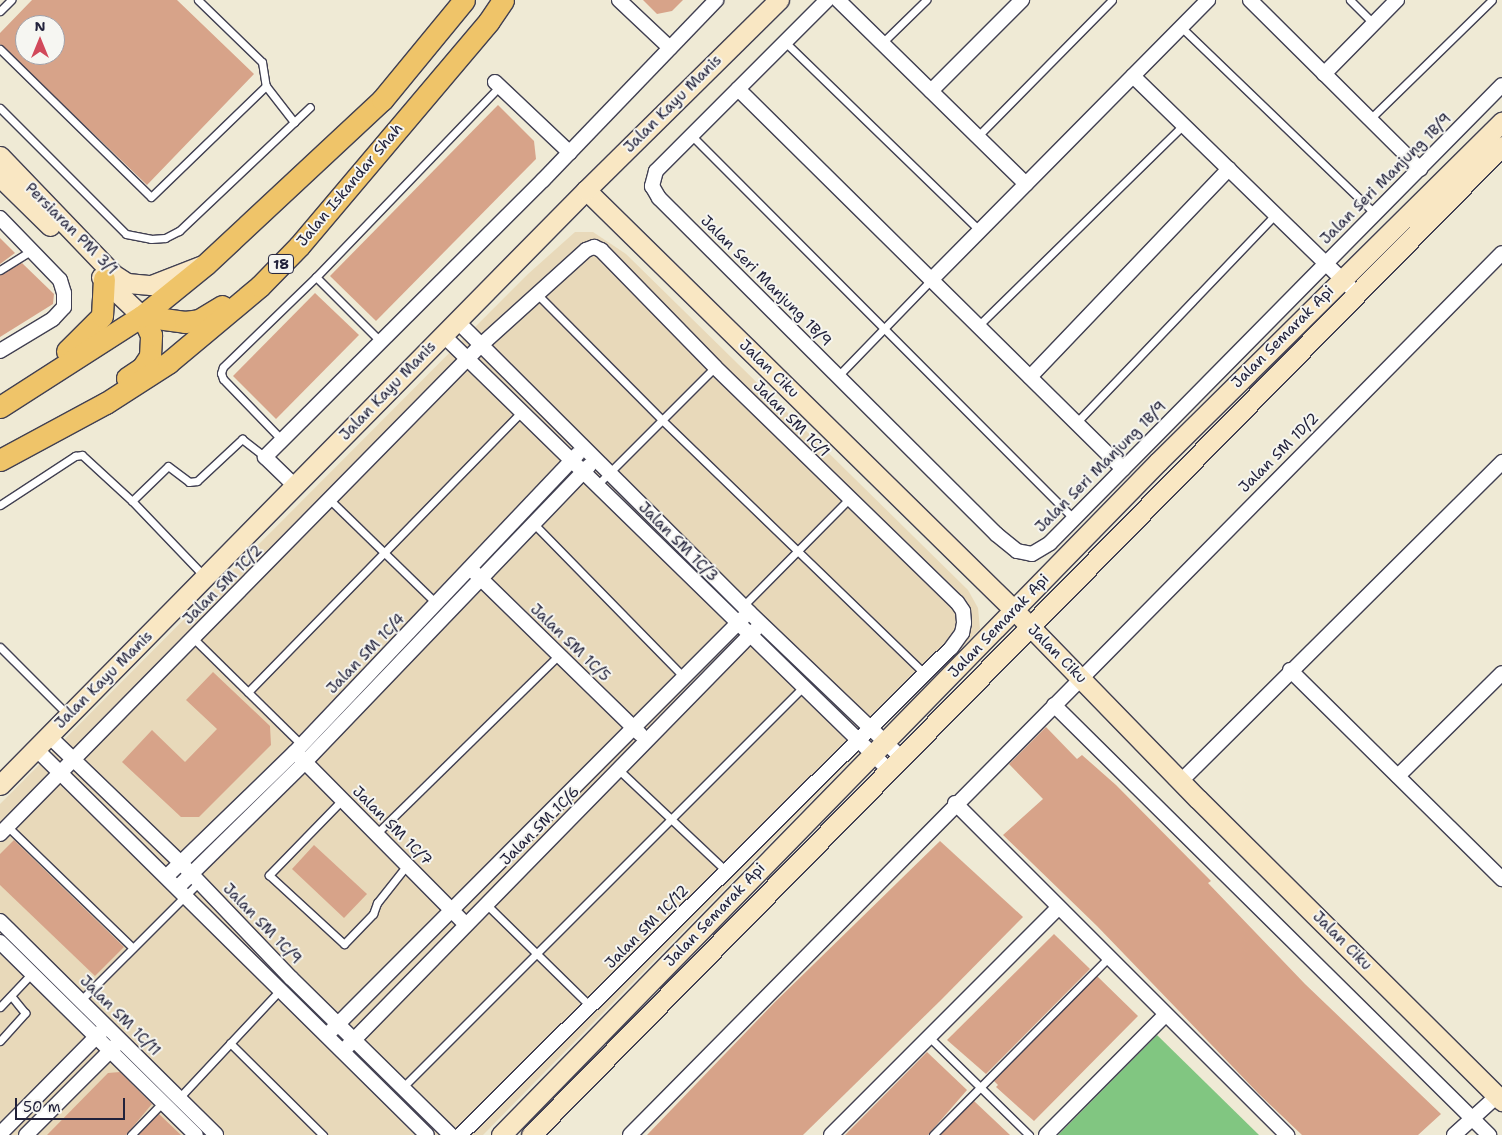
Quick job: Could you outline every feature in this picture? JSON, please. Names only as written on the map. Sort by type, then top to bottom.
[{"type":"main road","name":"Jalan Iskandar Shah","points":[[8,402],[142,316],[206,264],[382,100],[464,0]]},
{"type":"main road","name":"Jalan Iskandar Shah","points":[[0,460],[106,403],[168,363],[253,292],[299,246],[489,21],[503,0]]},
{"type":"main road","points":[[142,316],[170,322],[199,320],[232,300],[299,246]]},
{"type":"main road","points":[[8,402],[96,326],[102,316],[105,299],[104,279]]},
{"type":"main road","points":[[0,460],[142,368],[150,356],[151,335],[142,316]]},
{"type":"street","points":[[619,0],[670,48]]},
{"type":"street","points":[[295,486],[265,457],[570,153],[716,0]]},
{"type":"street","name":"Jalan Kayu Manis","points":[[0,785],[206,578],[443,334],[778,0]]},
{"type":"street","points":[[692,136],[827,0]]},
{"type":"street","points":[[838,0],[1026,184]]},
{"type":"street","points":[[931,91],[1022,0]]},
{"type":"street","points":[[931,280],[1208,0]]},
{"type":"street","points":[[1250,0],[1420,169]]},
{"type":"street","points":[[1324,74],[1397,0]]},
{"type":"street","points":[[1133,76],[1357,294]]},
{"type":"street","points":[[498,84],[570,153]]},
{"type":"street","name":"Jalan Seri Manjung 1B/9","points":[[692,136],[656,170],[652,186],[659,198],[996,534],[1017,551],[1032,554],[1050,543],[1502,85]]},
{"type":"street","points":[[738,89],[1123,469]]},
{"type":"street","name":"Jalan Semarak Api","points":[[502,1135],[871,755],[1342,278],[1502,122]]},
{"type":"street","name":"Jalan Semarak Api","points":[[531,1135],[1502,146]]},
{"type":"street","name":"Persiaran PM 3/1","points":[[0,156],[113,274],[127,283],[151,285],[206,264]]},
{"type":"street","points":[[1030,377],[1229,169]]},
{"type":"street","name":"Persiaran PM 3/1","points":[[0,177],[142,316]]},
{"type":"street","name":"Jalan Ciku","points":[[586,190],[1015,610],[1181,781],[1500,1098]]},
{"type":"street","points":[[0,218],[60,280],[64,293],[64,307],[53,319],[0,352]]},
{"type":"street","name":"Jalan SM 1C/1","points":[[469,360],[481,346],[586,250],[594,247],[601,250],[715,367],[963,611],[962,633],[925,674],[856,741]]},
{"type":"street","name":"Jalan SM 1D/2","points":[[630,1135],[956,803],[1082,679],[1136,619],[1502,252]]},
{"type":"street","name":"Jalan SM 1C/3","points":[[457,321],[746,609],[885,741],[896,765]]},
{"type":"street","name":"Jalan SM 1C/3","points":[[443,334],[856,741],[871,755],[896,765]]},
{"type":"street","name":"Jalan SM 1C/2","points":[[4,830],[469,360]]},
{"type":"street","name":"Jalan SM 1C/4","points":[[167,876],[298,748],[437,604],[583,448]]},
{"type":"street","name":"Jalan SM 1C/4","points":[[182,891],[595,460]]},
{"type":"street","points":[[1181,781],[1290,670],[1502,462]]},
{"type":"street","name":"Jalan SM 1C/5","points":[[470,569],[648,741]]},
{"type":"street","name":"Jalan SM 1C/6","points":[[327,1035],[635,729],[685,678],[746,609]]},
{"type":"street","name":"Jalan SM 1C/6","points":[[343,1051],[465,924],[648,741],[761,623]]},
{"type":"street","points":[[1290,670],[1502,879]]},
{"type":"street","points":[[1398,776],[1502,673]]},
{"type":"street","points":[[1054,705],[1489,1135]]},
{"type":"street","name":"Jalan SM 1C/12","points":[[460,1135],[856,741]]},
{"type":"street","points":[[42,743],[60,772],[427,1135]]},
{"type":"street","name":"Jalan SM 1C/9","points":[[42,743],[73,759],[180,862],[451,1135]]},
{"type":"street","name":"Jalan SM 1C/7","points":[[298,748],[342,800],[465,924]]},
{"type":"street","points":[[956,803],[1287,1135]]},
{"type":"street","points":[[831,1135],[1059,907]]},
{"type":"street","name":"Jalan SM 1C/11","points":[[0,921],[216,1135]]},
{"type":"street","name":"Jalan SM 1C/11","points":[[0,942],[196,1135]]},
{"type":"street","points":[[1046,1135],[1166,1014]]},
{"type":"street","points":[[0,1134],[107,1026]]},
{"type":"street","points":[[26,1135],[121,1040]]},
{"type":"street","points":[[1454,1135],[1471,1118],[1500,1098]]},
{"type":"lane","points":[[0,11],[11,0]]},
{"type":"lane","points":[[198,0],[262,62],[266,86],[294,122]]},
{"type":"lane","points":[[882,43],[926,0]]},
{"type":"lane","points":[[977,136],[1112,0]]},
{"type":"lane","points":[[1350,0],[1374,24]]},
{"type":"lane","points":[[1370,119],[1492,0]]},
{"type":"lane","points":[[1181,27],[1375,214]]},
{"type":"lane","points":[[785,42],[980,231]]},
{"type":"lane","points":[[0,49],[152,197],[266,86]]},
{"type":"lane","points":[[281,440],[221,373],[223,367],[316,277],[498,84]]},
{"type":"lane","points":[[0,108],[126,234],[151,239],[165,238],[179,232],[310,107]]},
{"type":"lane","points":[[978,326],[1183,125]]},
{"type":"lane","points":[[692,136],[1074,519]]},
{"type":"lane","points":[[1076,423],[1276,214]]},
{"type":"lane","points":[[0,270],[31,251]]},
{"type":"lane","points":[[316,277],[380,342]]},
{"type":"lane","points":[[838,376],[931,280]]},
{"type":"lane","points":[[537,294],[796,552],[925,674]]},
{"type":"lane","points":[[597,485],[715,367]]},
{"type":"lane","points":[[248,692],[522,411]]},
{"type":"lane","points":[[132,501],[168,466],[189,482],[197,481],[242,439],[265,457]]},
{"type":"lane","points":[[0,505],[82,455],[132,501],[206,578]]},
{"type":"lane","points":[[746,609],[796,552],[849,499]]},
{"type":"lane","points":[[330,500],[437,604]]},
{"type":"lane","points":[[534,524],[685,678]]},
{"type":"lane","points":[[193,638],[248,692],[298,748]]},
{"type":"lane","points":[[0,647],[68,716]]},
{"type":"lane","points":[[376,834],[559,655]]},
{"type":"lane","points":[[404,1087],[535,952],[672,820],[802,688]]},
{"type":"lane","points":[[619,770],[726,871]]},
{"type":"lane","points":[[342,800],[269,875],[344,944],[373,914],[377,902],[407,865]]},
{"type":"lane","points":[[4,830],[133,948]]},
{"type":"lane","points":[[81,1000],[133,948],[182,891]]},
{"type":"lane","points":[[486,904],[590,1006]]},
{"type":"lane","points":[[933,1135],[1109,957]]},
{"type":"lane","points":[[0,1007],[42,962]]},
{"type":"lane","points":[[179,1098],[281,989]]},
{"type":"lane","points":[[0,1041],[25,1013],[11,996]]},
{"type":"lane","points":[[929,1037],[1029,1135]]},
{"type":"lane","points":[[230,1044],[323,1135]]},
{"type":"lane","points":[[131,1135],[163,1102]]},
{"type":"shaded area","points":[[575,232],[593,232],[626,254],[968,590],[978,608],[980,629],[483,1135],[0,1135],[0,804],[528,274]]},
{"type":"green space","points":[[1157,1035],[1259,1135],[1058,1135]]},
{"type":"building","points":[[32,0],[177,0],[254,74],[147,185],[22,65],[65,65],[65,15],[17,15]]},
{"type":"building","points":[[643,0],[683,0],[672,11],[657,14]]},
{"type":"building","points":[[15,18],[15,58],[0,44],[0,33]]},
{"type":"building","points":[[498,105],[534,141],[536,159],[376,321],[330,276]]},
{"type":"building","points":[[0,238],[15,253],[0,264]]},
{"type":"building","points":[[22,263],[54,294],[53,304],[0,337],[0,275]]},
{"type":"building","points":[[315,293],[359,335],[276,419],[233,376]]},
{"type":"building","points":[[213,672],[270,726],[271,745],[199,817],[181,817],[122,762],[152,730],[185,762],[217,729],[186,700]]},
{"type":"building","points":[[1046,727],[1077,759],[1082,755],[1116,785],[1211,881],[1208,883],[1305,984],[1441,1114],[1418,1135],[1302,1135],[1259,1094],[1097,926],[1003,835],[1043,799],[1009,764]]},
{"type":"building","points":[[14,840],[124,947],[95,976],[0,885],[0,854]]},
{"type":"building","points":[[940,841],[1023,917],[941,1000],[803,1135],[647,1135],[775,1002]]},
{"type":"building","points":[[314,845],[367,894],[344,918],[292,869]]},
{"type":"building","points":[[1054,934],[1090,969],[986,1074],[947,1040]]},
{"type":"building","points":[[1097,976],[1138,1016],[1034,1121],[996,1087],[998,1085],[994,1081]]},
{"type":"building","points":[[927,1052],[967,1090],[928,1135],[845,1135]]},
{"type":"building","points":[[120,1072],[152,1104],[126,1135],[47,1135],[108,1073]]},
{"type":"building","points":[[974,1101],[1010,1135],[940,1135]]},
{"type":"building","points":[[159,1114],[181,1135],[138,1135]]}]
